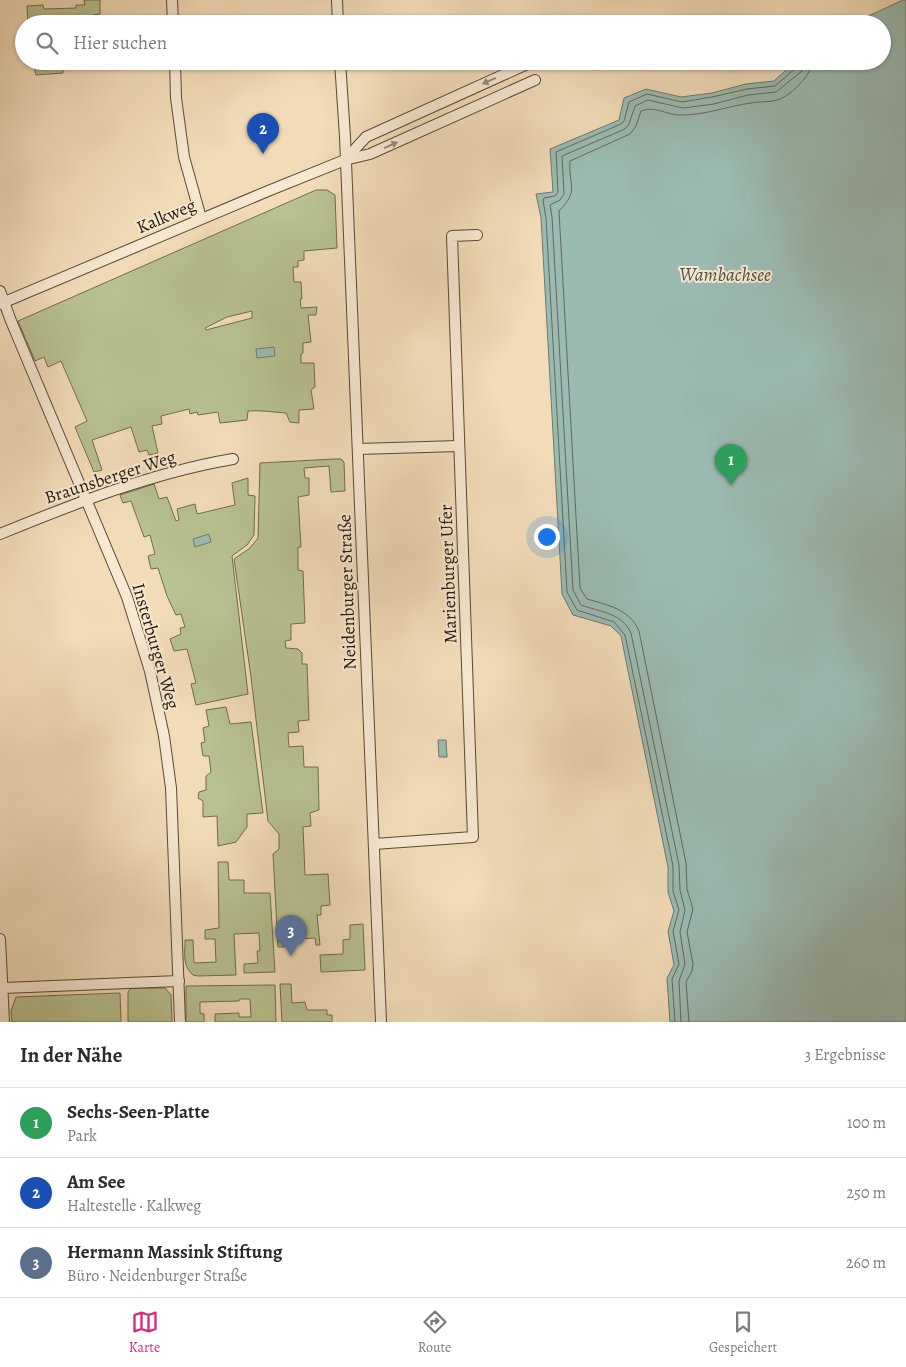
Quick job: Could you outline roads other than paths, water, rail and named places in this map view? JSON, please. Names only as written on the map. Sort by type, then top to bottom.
[{"type":"street","points":[[172,0],[173,15]]},
{"type":"street","points":[[337,0],[338,15]]},
{"type":"street","points":[[174,70],[176,98],[184,157],[201,218]]},
{"type":"street","name":"Neidenburger Straße","points":[[340,70],[381,1022]]},
{"type":"street","name":"Kalkweg","points":[[345,160],[366,137],[514,70]]},
{"type":"street","name":"Kalkweg","points":[[2,303],[201,218],[345,160],[370,154],[536,80]]},
{"type":"street","name":"Marienburger Ufer","points":[[374,844],[473,836],[452,236],[477,235]]},
{"type":"street","name":"Insterburger Weg","points":[[0,291],[2,303],[127,597],[150,671],[164,736],[171,788],[180,1022]]},
{"type":"street","points":[[358,449],[459,446]]},
{"type":"street","name":"Braunsberger Weg","points":[[0,534],[86,499],[142,480],[233,459]]},
{"type":"street","points":[[0,939],[4,1022]]},
{"type":"street","points":[[2,988],[179,981]]},
{"type":"water","name":"Wambachsee","points":[[906,0],[906,1022],[670,1022],[667,978],[674,965],[668,931],[674,911],[668,892],[668,867],[621,636],[611,626],[573,615],[562,594],[541,218],[536,194],[553,192],[550,149],[619,120],[624,98],[646,89],[681,97],[712,93],[746,84],[774,81],[786,70],[891,70],[891,15],[870,15]]},
{"type":"water","points":[[274,347],[275,356],[257,358],[256,349]]},
{"type":"water","points":[[209,534],[211,542],[195,547],[193,539]]},
{"type":"water","points":[[438,740],[446,740],[447,757],[439,757]]},
{"type":"place","name":"Am See","points":[[263,154]]},
{"type":"place","name":"Sechs-Seen-Platte","points":[[731,485]]},
{"type":"place","name":"Hermann Massink Stiftung","points":[[291,956]]}]
